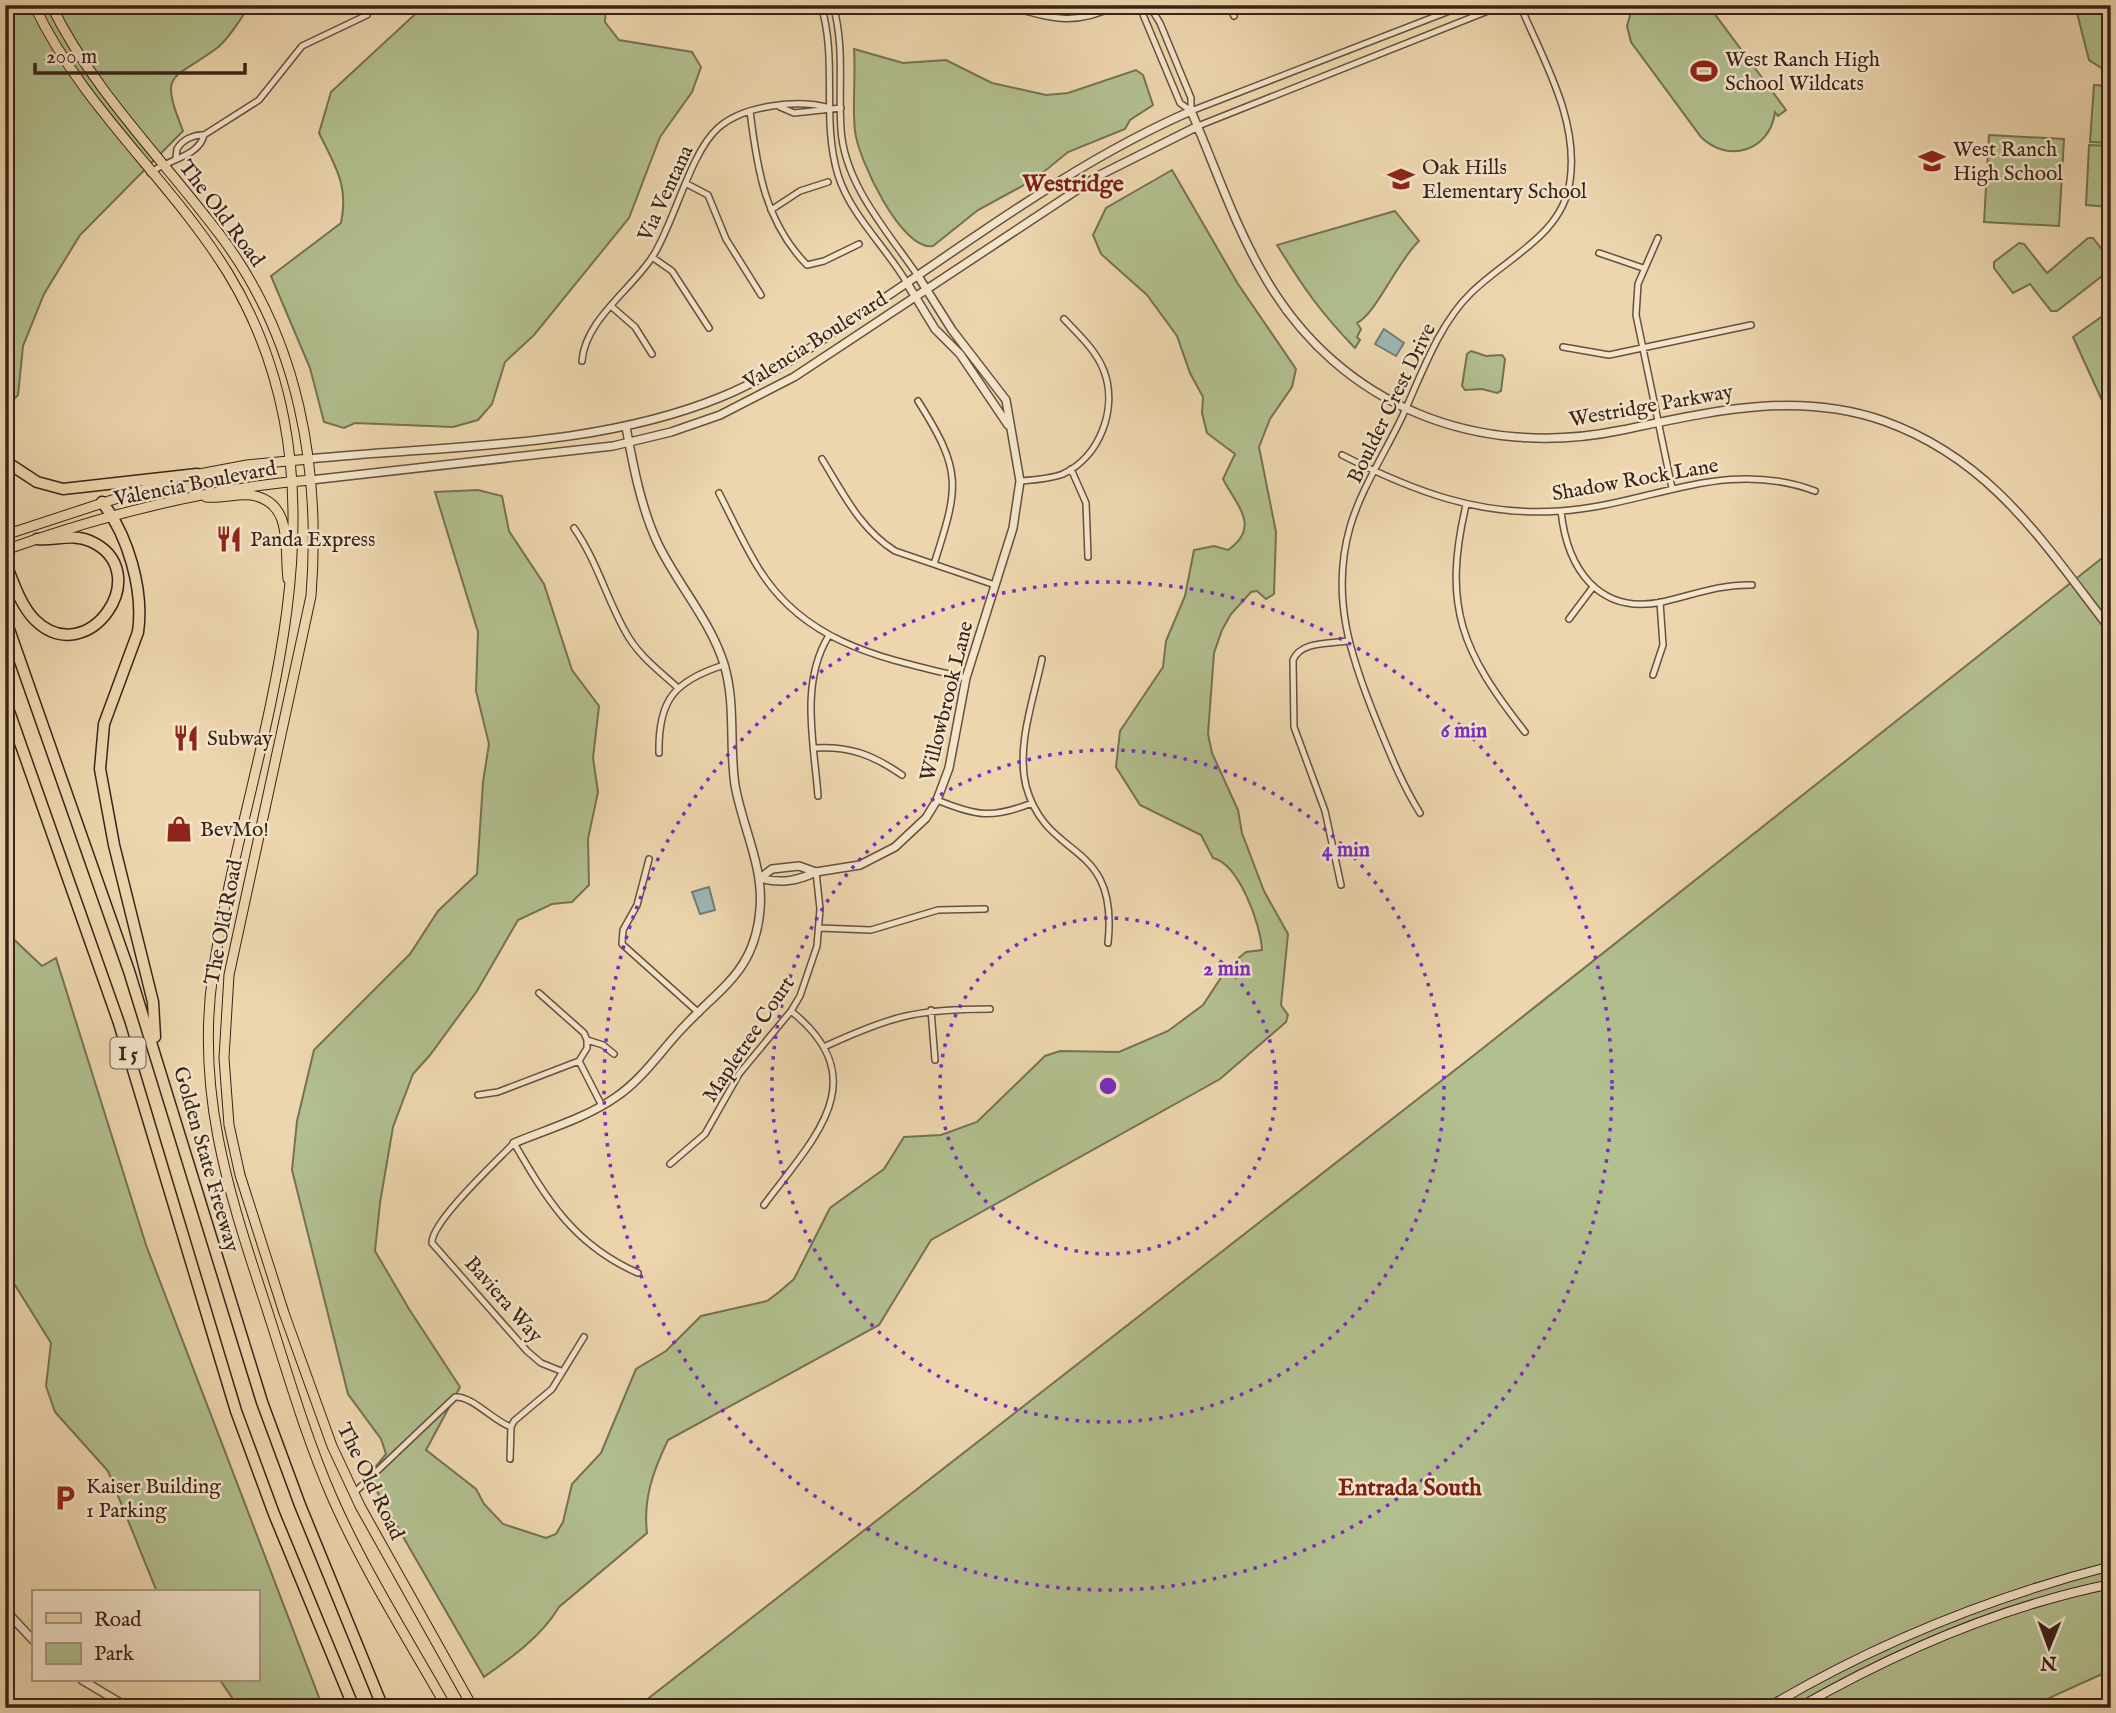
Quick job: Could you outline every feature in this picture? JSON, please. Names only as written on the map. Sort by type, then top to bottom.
[{"type":"highway","points":[[5,461],[37,482],[64,489],[197,474]]},
{"type":"highway","points":[[102,502],[113,517],[136,585],[140,617],[138,632],[104,724],[100,769],[114,845],[153,1002],[156,1054]]},
{"type":"highway","points":[[5,562],[29,612],[44,626],[74,633],[101,621],[113,605],[118,588],[116,569],[106,551],[80,538],[37,539]]},
{"type":"highway","name":"Golden State Freeway","points":[[5,618],[156,1054],[262,1402],[312,1536],[383,1708]]},
{"type":"highway","name":"I 5","points":[[5,700],[112,1002],[236,1411],[274,1514],[354,1708]]},
{"type":"highway","points":[[5,710],[19,739]]},
{"type":"main road","name":"The Old Road","points":[[34,5],[78,83],[200,233],[226,270],[252,318],[274,378],[293,481],[294,549],[280,647],[213,974],[208,1053],[213,1117],[232,1202],[321,1471],[353,1540],[447,1708]]},
{"type":"main road","name":"The Old Road","points":[[51,5],[88,68],[241,264],[278,335],[296,390],[311,480],[314,541],[311,596],[233,954],[225,1012],[224,1077],[229,1125],[240,1175],[311,1391],[354,1493],[473,1708]]},
{"type":"main road","points":[[200,233],[211,223]]},
{"type":"main road","name":"Valencia Boulevard","points":[[5,535],[197,474],[309,459]]},
{"type":"main road","name":"Valencia Boulevard","points":[[5,550],[113,517],[198,497],[311,480]]},
{"type":"main road","points":[[198,497],[220,499],[248,495],[274,506],[285,527],[289,590]]},
{"type":"main road","points":[[1767,1708],[1851,1662],[1926,1628],[1985,1605],[2111,1566]]},
{"type":"main road","points":[[1798,1708],[1892,1660],[1956,1633],[2045,1601],[2111,1584]]},
{"type":"street","points":[[821,5],[830,47],[832,150],[839,177],[860,216],[908,283]]},
{"type":"street","points":[[833,5],[842,47],[841,130],[850,172],[918,276]]},
{"type":"street","points":[[1004,5],[1070,20],[1087,18],[1117,5]]},
{"type":"street","points":[[1139,5],[1179,101],[1191,111]]},
{"type":"street","points":[[1149,5],[1160,23],[1187,88],[1191,111]]},
{"type":"street","points":[[1228,5],[1234,16]]},
{"type":"street","name":"Valencia Boulevard","points":[[309,459],[570,435],[626,426],[693,408],[765,376],[1064,178],[1128,141],[1191,111],[1465,5]]},
{"type":"street","name":"Valencia Boulevard","points":[[311,480],[629,443],[696,424],[746,403],[794,377],[1071,193],[1135,156],[1198,126],[1503,5]]},
{"type":"street","name":"Boulder Crest Drive","points":[[1420,813],[1395,768],[1347,641],[1342,600],[1345,549],[1351,526],[1375,472],[1442,331],[1469,294],[1538,238],[1559,213],[1570,184],[1572,150],[1568,124],[1520,5]]},
{"type":"street","points":[[150,173],[163,163],[171,162],[176,157],[180,144],[197,134],[204,135],[259,100],[302,46],[367,15]]},
{"type":"street","name":"Via Ventana","points":[[582,361],[587,338],[652,257],[700,153],[716,130],[737,115],[795,102],[830,108]]},
{"type":"street","name":"Via Ventana","points":[[780,107],[794,113],[830,108]]},
{"type":"street","points":[[830,108],[841,108]]},
{"type":"street","points":[[750,111],[759,179],[771,210],[797,255],[807,265],[824,261],[859,244]]},
{"type":"street","name":"Westridge Parkway","points":[[1191,111],[1253,255],[1289,312],[1343,369],[1406,408],[1460,429],[1524,439],[1594,436],[1716,410],[1780,404],[1852,413],[1911,433],[1981,474],[2009,502],[2111,630]]},
{"type":"street","points":[[176,157],[187,155],[203,142],[204,135]]},
{"type":"street","points":[[771,210],[800,191],[828,182]]},
{"type":"street","points":[[687,184],[708,195],[730,246],[761,295]]},
{"type":"street","points":[[1658,238],[1643,268],[1636,298],[1642,348],[1672,488]]},
{"type":"street","points":[[1599,253],[1643,268]]},
{"type":"street","points":[[652,257],[672,271],[709,328]]},
{"type":"street","name":"Willowbrook Lane","points":[[918,276],[952,330],[1002,393],[1008,410],[1008,426]]},
{"type":"street","name":"Willowbrook Lane","points":[[760,878],[774,882],[800,880],[816,872],[843,870],[878,857],[910,835],[937,800],[950,768],[966,678],[1013,528],[1020,481],[1015,445],[1008,426],[960,354],[935,329],[908,283]]},
{"type":"street","points":[[612,307],[635,327],[652,354]]},
{"type":"street","points":[[1020,481],[1048,478],[1071,469],[1098,440],[1105,427],[1109,401],[1108,385],[1099,359],[1064,319]]},
{"type":"street","points":[[1563,347],[1602,355],[1751,325]]},
{"type":"street","points":[[918,401],[943,440],[954,480],[952,504],[934,564]]},
{"type":"street","points":[[626,426],[645,510],[657,542],[711,630],[724,665],[731,698],[735,782],[760,878],[761,906],[753,947],[730,984],[629,1087],[602,1105],[514,1143],[541,1191],[557,1213],[620,1265],[638,1273]]},
{"type":"street","name":"Shadow Rock Lane","points":[[1342,455],[1421,492],[1466,506],[1514,512],[1562,511],[1710,481],[1757,477],[1795,483],[1815,491]]},
{"type":"street","points":[[822,459],[871,534],[895,551],[995,585]]},
{"type":"street","points":[[1071,469],[1086,503],[1088,557]]},
{"type":"street","points":[[719,493],[759,569],[774,591],[804,620],[828,637],[878,657],[966,678]]},
{"type":"street","points":[[1466,506],[1455,572],[1463,632],[1481,673],[1525,732]]},
{"type":"street","points":[[1562,511],[1567,551],[1593,587],[1619,600],[1660,603],[1729,584],[1752,585]]},
{"type":"street","points":[[574,528],[595,558],[625,631],[635,648],[677,687]]},
{"type":"street","points":[[1569,619],[1593,587]]},
{"type":"street","points":[[1653,676],[1663,645],[1660,603]]},
{"type":"street","points":[[818,796],[811,682],[818,654],[828,637]]},
{"type":"street","points":[[1341,885],[1325,811],[1294,727],[1293,660],[1297,651],[1304,647],[1347,641]]},
{"type":"street","points":[[1042,659],[1023,760],[1032,803],[1045,824],[1092,864],[1100,876],[1110,904],[1108,943]]},
{"type":"street","points":[[659,753],[660,722],[668,699],[677,687],[703,672],[724,665]]},
{"type":"street","points":[[815,748],[856,750],[902,775]]},
{"type":"street","points":[[937,800],[980,815],[1009,812],[1032,803]]},
{"type":"street","points":[[649,859],[638,905],[623,930],[622,944],[699,1013]]},
{"type":"street","name":"Willowbrook Lane","points":[[760,878],[772,870],[799,866],[816,872]]},
{"type":"street","name":"Mapletree Court","points":[[670,1164],[701,1139],[739,1074],[791,1011],[807,979],[819,928],[816,872]]},
{"type":"street","points":[[819,928],[871,930],[938,910],[985,909]]},
{"type":"street","points":[[478,1095],[498,1092],[579,1061],[587,1048],[584,1033],[539,993]]},
{"type":"street","points":[[826,1046],[894,1017],[931,1010],[990,1009]]},
{"type":"street","points":[[931,1010],[935,1060]]},
{"type":"street","points":[[764,1205],[825,1122],[834,1089],[826,1046],[808,1024],[791,1011]]},
{"type":"street","points":[[587,1040],[603,1045],[614,1054]]},
{"type":"street","points":[[579,1061],[602,1105]]},
{"type":"street","name":"Baviera Way","points":[[514,1143],[451,1209],[432,1238],[432,1243],[527,1351],[541,1363],[561,1371]]},
{"type":"street","points":[[510,1459],[511,1427],[552,1389],[584,1337]]},
{"type":"street","points":[[354,1493],[455,1397],[468,1401],[496,1421],[511,1427]]},
{"type":"street","points":[[5,1610],[32,1639]]},
{"type":"street","points":[[85,1682],[129,1708]]},
{"type":"green space","points":[[5,5],[250,5],[222,44],[174,79],[172,97],[183,131],[80,235],[44,294],[23,346],[18,395],[7,406]]},
{"type":"green space","points":[[425,5],[606,5],[605,22],[619,40],[692,52],[701,67],[692,92],[660,137],[629,218],[534,335],[505,362],[492,404],[478,420],[453,427],[355,423],[344,428],[324,422],[310,368],[271,276],[341,223],[342,187],[319,133],[331,92]]},
{"type":"green space","points":[[1633,5],[1708,5],[1786,110],[1778,116],[1775,112],[1765,136],[1757,144],[1735,151],[1723,150],[1701,137],[1631,42],[1627,26]]},
{"type":"green space","points":[[2075,5],[2111,5],[2111,74],[2089,60]]},
{"type":"green space","points":[[854,49],[903,63],[946,60],[992,83],[1046,95],[1068,93],[1136,70],[1143,75],[1153,105],[1130,120],[1125,129],[1068,152],[1035,179],[978,210],[933,246],[921,244],[895,220],[864,162],[854,121]]},
{"type":"green space","points":[[2094,85],[2111,86],[2111,143],[2090,142]]},
{"type":"green space","points":[[1989,135],[2064,139],[2059,226],[1984,222]]},
{"type":"green space","points":[[2089,145],[2111,146],[2111,207],[2086,205]]},
{"type":"green space","points":[[1172,170],[1238,284],[1296,369],[1292,387],[1270,419],[1259,447],[1276,532],[1274,594],[1266,599],[1257,591],[1251,592],[1231,614],[1222,630],[1214,653],[1208,734],[1212,753],[1238,810],[1242,833],[1264,891],[1288,934],[1281,1005],[1288,1015],[1286,1022],[1220,1079],[931,1240],[879,1325],[668,1440],[650,1485],[646,1508],[647,1533],[559,1607],[544,1628],[525,1646],[484,1677],[368,1476],[386,1454],[381,1439],[348,1394],[292,1170],[297,1121],[314,1050],[410,954],[438,911],[477,874],[483,782],[489,744],[476,691],[478,632],[435,492],[478,490],[502,496],[509,531],[544,584],[572,670],[599,706],[593,758],[598,792],[588,839],[589,885],[572,902],[552,904],[518,920],[477,991],[413,1074],[393,1127],[375,1251],[460,1387],[426,1450],[476,1489],[484,1504],[503,1524],[546,1538],[556,1534],[563,1522],[572,1484],[601,1453],[636,1369],[666,1351],[701,1316],[767,1301],[779,1292],[794,1279],[830,1208],[884,1169],[904,1137],[941,1135],[977,1122],[1045,1056],[1060,1051],[1119,1052],[1168,1031],[1203,1005],[1228,967],[1246,952],[1262,950],[1253,911],[1240,883],[1231,871],[1213,858],[1201,835],[1140,805],[1116,767],[1120,731],[1163,667],[1166,641],[1185,596],[1194,550],[1214,546],[1228,550],[1238,541],[1245,525],[1239,507],[1223,479],[1235,454],[1207,433],[1202,413],[1203,397],[1190,373],[1177,336],[1147,295],[1101,254],[1093,235],[1106,208]]},
{"type":"green space","points":[[1395,211],[1419,241],[1372,309],[1357,323],[1361,329],[1357,337],[1360,340],[1355,348],[1313,299],[1277,245]]},
{"type":"green space","points":[[2088,238],[2093,238],[2111,261],[2111,269],[2057,311],[2051,311],[2030,284],[2013,293],[1994,268],[1994,262],[2019,243],[2024,244],[2047,273]]},
{"type":"green space","points":[[2111,310],[2111,420],[2073,337]]},
{"type":"green space","points":[[1471,351],[1486,356],[1502,355],[1505,359],[1501,391],[1497,393],[1482,389],[1465,390],[1462,386],[1467,354]]},
{"type":"green space","points":[[2111,551],[2111,1670],[2027,1708],[636,1708],[1473,1056]]},
{"type":"green space","points":[[5,931],[42,966],[56,958],[146,1245],[323,1708],[239,1708],[221,1682],[259,1682],[259,1590],[156,1590],[108,1471],[55,1412],[46,1386],[51,1343],[5,1269]]},
{"type":"water","points":[[1384,329],[1404,343],[1396,356],[1375,344]]},
{"type":"water","points":[[709,887],[715,910],[700,914],[692,892]]},
{"type":"place","name":"West Ranch High School Wildcats","points":[[1704,71]]},
{"type":"place","name":"West Ranch High School","points":[[1932,161]]},
{"type":"place","name":"Oak Hills Elementary School","points":[[1401,179]]},
{"type":"place","name":"Panda Express","points":[[229,539]]},
{"type":"place","name":"Subway","points":[[186,738]]},
{"type":"place","name":"BevMo!","points":[[179,829]]},
{"type":"place","name":"Kaiser Building 1 Parking","points":[[65,1498]]},
{"type":"district","name":"Westridge","points":[[1073,183]]},
{"type":"district","name":"Entrada South","points":[[1410,1487]]}]
